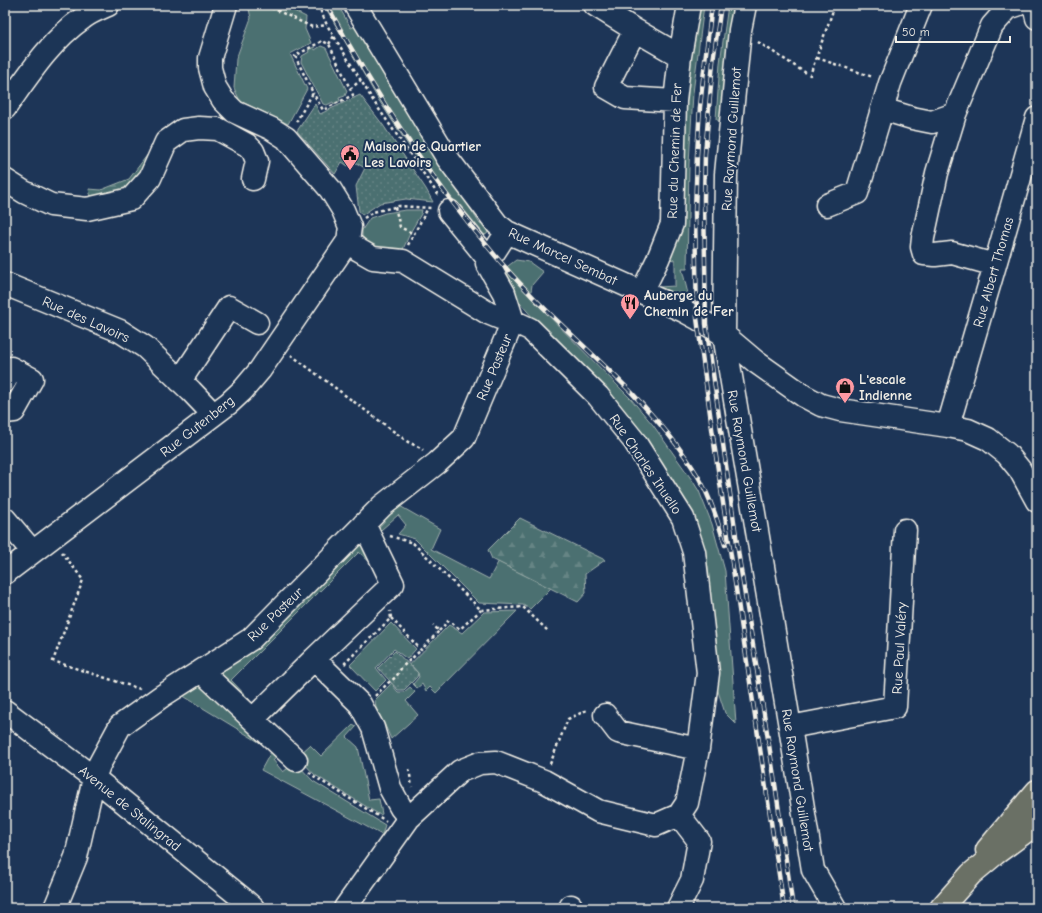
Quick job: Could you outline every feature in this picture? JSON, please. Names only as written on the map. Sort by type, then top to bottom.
[{"type":"main road","points":[[941,908],[971,874],[990,846],[1037,791]]},
{"type":"main road","points":[[971,874],[1031,825]]},
{"type":"main road","points":[[961,908],[1031,825]]},
{"type":"street","points":[[226,5],[210,58],[210,68],[215,87],[223,100],[234,112],[286,138],[330,189],[343,210],[349,234],[359,250],[373,258],[403,261]]},
{"type":"street","name":"Rue Marcel Sembat","points":[[355,5],[448,159],[497,224],[507,232],[697,318],[724,335],[756,362],[804,396],[821,404],[840,410],[968,430],[988,439],[1007,454],[1020,470],[1037,501]]},
{"type":"street","points":[[595,5],[680,56]]},
{"type":"street","name":"Rue du Chemin de Fer","points":[[642,292],[658,259],[672,224],[675,101],[680,56],[689,5]]},
{"type":"street","name":"Rue Raymond Guillemot","points":[[745,5],[740,30],[726,174],[724,335],[813,870],[835,908]]},
{"type":"street","points":[[827,205],[857,193],[890,83],[921,5]]},
{"type":"street","points":[[995,265],[952,253],[936,255],[924,254],[922,247],[935,180],[955,114],[992,26],[1008,8],[1017,5]]},
{"type":"street","points":[[1034,5],[1037,18]]},
{"type":"street","points":[[5,108],[44,55],[66,30],[96,7]]},
{"type":"street","points":[[635,30],[606,87],[625,98],[675,101]]},
{"type":"street","points":[[882,109],[932,122],[955,114]]},
{"type":"street","name":"Rue Albert Thomas","points":[[948,426],[995,265],[1030,167],[1037,122]]},
{"type":"street","points":[[5,180],[24,192],[51,205],[87,208],[131,199],[150,178],[166,142],[183,130],[199,128],[218,129],[247,145],[253,151],[257,160],[253,179]]},
{"type":"street","points":[[449,212],[489,260]]},
{"type":"street","points":[[507,232],[487,263],[504,293],[513,321]]},
{"type":"street","name":"Rue Gutenberg","points":[[5,573],[32,551],[229,403],[243,390],[260,370],[349,234]]},
{"type":"street","name":"Rue Charles Ihuello","points":[[403,261],[488,313],[513,321],[530,329],[598,396],[635,442],[683,518],[694,552],[708,672],[698,749],[687,803],[679,815]]},
{"type":"street","name":"Rue des Lavoirs","points":[[5,284],[120,331],[145,348],[213,414]]},
{"type":"street","points":[[180,381],[229,307],[257,324]]},
{"type":"street","name":"Rue Pasteur","points":[[55,908],[76,857],[94,778],[99,765],[120,726],[162,696],[251,639],[368,532],[382,506],[437,463],[464,438],[513,321]]},
{"type":"street","points":[[5,381],[11,368],[32,379],[14,411],[5,412]]},
{"type":"street","points":[[5,519],[32,551]]},
{"type":"street","name":"Rue Paul Valéry","points":[[790,727],[895,707],[905,530]]},
{"type":"street","points":[[253,719],[389,587],[368,532]]},
{"type":"street","points":[[314,659],[360,704],[373,728],[390,788],[405,813]]},
{"type":"street","points":[[201,671],[296,760]]},
{"type":"street","name":"Avenue de Stalingrad","points":[[5,710],[94,778],[244,905]]},
{"type":"street","points":[[605,716],[618,732],[698,749]]},
{"type":"street","points":[[345,908],[405,813],[460,771],[480,763],[496,762],[544,781],[598,811],[656,825],[679,815],[699,841],[692,880],[678,908]]},
{"type":"path","points":[[266,5],[312,27],[328,24]]},
{"type":"path","points":[[318,5],[334,36],[374,102],[449,212]]},
{"type":"path","points":[[740,30],[810,75],[835,5]]},
{"type":"path","points":[[329,44],[334,36]]},
{"type":"path","points":[[322,41],[329,44],[350,89],[353,95],[323,110],[313,93],[296,56],[322,41]]},
{"type":"path","points":[[817,58],[890,83]]},
{"type":"path","points":[[350,89],[361,80]]},
{"type":"path","points":[[286,138],[313,93]]},
{"type":"path","points":[[349,234],[373,212],[399,206],[435,208],[449,212]]},
{"type":"path","points":[[395,207],[400,226],[414,234]]},
{"type":"path","points":[[403,261],[407,247],[428,208]]},
{"type":"path","points":[[277,344],[408,442],[421,448],[437,463]]},
{"type":"path","points":[[368,532],[383,534],[413,543],[481,610]]},
{"type":"path","points":[[51,537],[83,580],[53,661],[162,696]]},
{"type":"path","points":[[389,587],[391,618],[421,650]]},
{"type":"path","points":[[373,694],[373,698],[396,677],[402,667],[448,622],[460,629],[481,610],[523,607],[548,631]]},
{"type":"path","points":[[350,668],[345,662],[391,618]]},
{"type":"path","points":[[433,625],[439,631]]},
{"type":"path","points":[[544,781],[568,719],[587,710],[605,716]]},
{"type":"path","points":[[296,760],[315,777],[388,823],[405,813]]},
{"type":"green space","points":[[248,5],[282,5],[306,17],[305,29],[311,43],[290,54],[307,89],[288,124],[240,101],[234,88],[236,59],[251,18]]},
{"type":"green space","points":[[324,5],[338,5],[351,28],[358,25],[397,93],[480,224],[484,222],[489,229],[487,234],[477,237],[416,157],[378,99]]},
{"type":"green space","points":[[695,5],[704,5],[693,93],[689,164],[687,269],[682,269],[689,298],[659,287],[675,286],[675,260],[668,259],[680,117]]},
{"type":"green space","points":[[728,5],[736,5],[720,122],[716,119],[720,63]]},
{"type":"green space","points":[[321,46],[326,48],[347,91],[345,96],[339,98],[340,101],[334,104],[333,102],[327,105],[323,104],[301,62],[302,56],[309,52],[308,50],[314,47],[315,50]]},
{"type":"green space","points":[[360,95],[383,125],[426,189],[433,202],[406,199],[380,203],[362,215],[359,211],[356,186],[365,168],[351,160],[348,166],[342,162],[335,174],[297,131],[315,104],[320,114]]},
{"type":"green space","points":[[148,154],[156,156],[130,193],[92,203],[89,189],[101,190],[129,179]]},
{"type":"green space","points":[[406,210],[422,210],[401,254],[366,247],[367,241],[362,237],[362,230],[370,218],[385,213]]},
{"type":"green space","points":[[516,260],[529,262],[543,272],[532,285],[530,297],[631,399],[653,425],[699,491],[712,524],[725,571],[736,724],[725,713],[716,685],[699,539],[555,343],[513,295],[500,272]]},
{"type":"green space","points":[[398,505],[440,529],[431,549],[489,579],[501,557],[551,588],[530,609],[523,605],[479,603],[415,539],[398,534],[406,525],[398,515],[381,530],[377,531],[377,523]]},
{"type":"green space","points":[[520,518],[605,560],[585,574],[586,593],[578,602],[492,559],[488,550]]},
{"type":"green space","points":[[362,542],[377,569],[359,552],[231,680],[250,700],[248,702],[217,674],[259,644]]},
{"type":"green space","points":[[517,611],[436,693],[430,687],[426,691],[422,684],[417,688],[413,684],[419,677],[418,673],[412,666],[393,686],[398,692],[404,692],[410,687],[415,692],[406,701],[418,715],[391,739],[376,709],[375,700],[449,625],[462,633],[484,612]]},
{"type":"green space","points":[[391,623],[416,649],[407,659],[394,649],[376,668],[386,680],[375,691],[350,665]]},
{"type":"green space","points":[[395,651],[418,673],[417,677],[404,690],[398,690],[378,668]]},
{"type":"green space","points":[[202,684],[280,752],[273,760],[283,772],[292,765],[297,764],[313,781],[385,825],[382,835],[261,770],[272,750],[180,694]]},
{"type":"green space","points":[[353,725],[356,727],[347,737],[358,747],[369,800],[379,799],[382,814],[380,815],[315,775],[301,760],[300,754],[310,745],[321,756]]},
{"type":"railway","points":[[327,5],[383,102],[425,164],[469,224],[509,272],[632,393],[676,445],[699,478],[707,494],[725,545]]},
{"type":"railway","points":[[712,5],[700,107],[697,155],[695,212],[697,318],[714,443],[784,908]]},
{"type":"railway","points":[[721,5],[713,62],[705,154],[704,199],[706,324],[740,564],[773,770],[793,908]]},
{"type":"place","name":"Maison de Quartier Les Lavoirs","points":[[350,171]]},
{"type":"place","name":"Auberge du Chemin de Fer","points":[[630,320]]},
{"type":"place","name":"L'escale Indienne","points":[[845,404]]}]
